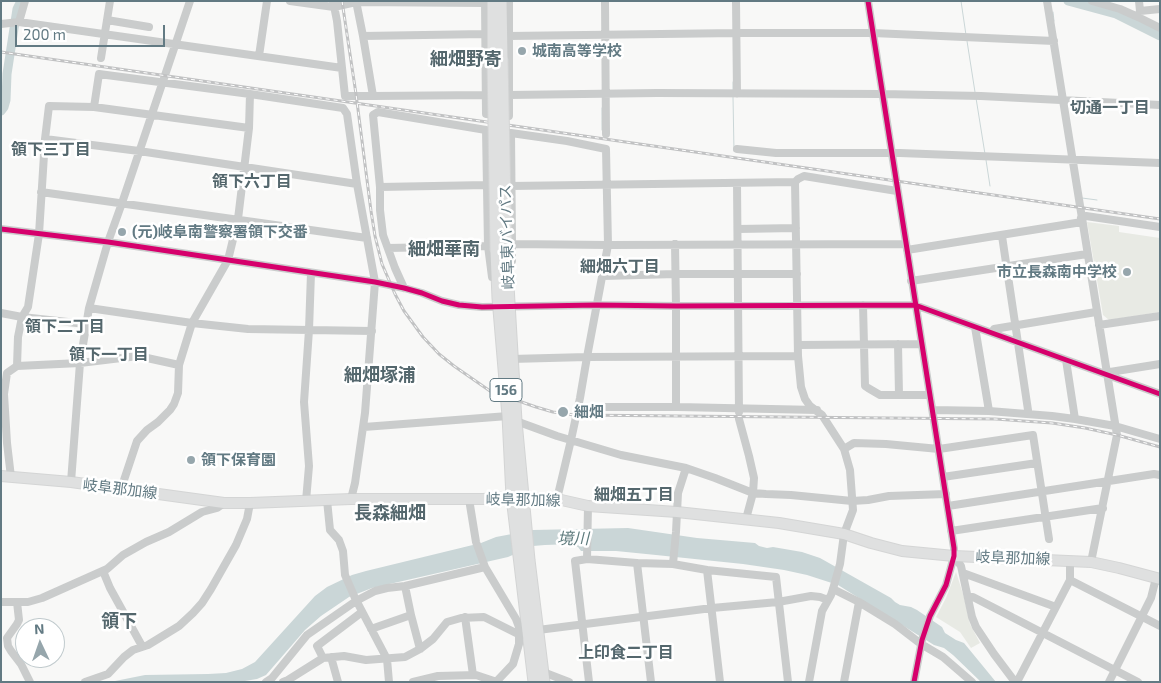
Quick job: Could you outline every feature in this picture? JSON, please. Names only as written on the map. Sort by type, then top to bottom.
[{"type":"highway","name":"岐阜東バイパス","points":[[501,1],[498,59],[502,304],[534,682]]},
{"type":"highway","name":"岐阜東バイパス","points":[[488,2],[498,59]]},
{"type":"highway","name":"岐阜東バイパス","points":[[500,248],[507,271],[502,304],[511,359],[512,418]]},
{"type":"highway","name":"岐阜東バイパス","points":[[529,633],[543,677]]},
{"type":"main road","name":"岐阜那加線","points":[[6,477],[71,482],[224,503],[250,504],[351,499],[518,497],[557,499],[588,506],[677,512],[779,523],[844,534],[902,551],[954,556],[1092,562],[1158,579]]},
{"type":"street","points":[[15,22],[25,1]]},
{"type":"street","points":[[101,58],[110,1]]},
{"type":"street","points":[[71,482],[80,363],[89,308],[108,242],[190,1]]},
{"type":"street","points":[[259,56],[267,1]]},
{"type":"street","points":[[290,1],[334,4],[356,2],[488,2],[485,34],[486,114],[508,116],[509,1]]},
{"type":"street","points":[[605,1],[606,134]]},
{"type":"street","points":[[736,1],[737,94]]},
{"type":"street","points":[[868,1],[948,506],[954,556],[946,585],[930,616],[921,642],[914,682]]},
{"type":"street","points":[[1047,1],[1117,435],[1093,549],[1092,562]]},
{"type":"street","points":[[1092,1],[1139,14],[1160,28]]},
{"type":"street","points":[[1139,14],[1140,1]]},
{"type":"street","points":[[356,2],[364,36],[373,96]]},
{"type":"street","points":[[334,4],[345,96],[486,95]]},
{"type":"street","points":[[1139,14],[1160,9]]},
{"type":"street","points":[[107,20],[149,27]]},
{"type":"street","points":[[1,24],[15,22],[342,68]]},
{"type":"street","points":[[509,36],[872,33],[1054,41]]},
{"type":"street","points":[[364,36],[485,34]]},
{"type":"street","points":[[94,107],[98,74],[344,108],[347,114],[357,184],[375,282],[364,427],[351,499]]},
{"type":"street","points":[[121,489],[137,441],[174,404],[178,393],[179,365],[192,323],[228,260],[238,220],[249,128],[250,94]]},
{"type":"street","points":[[509,95],[882,94],[981,96],[1160,104]]},
{"type":"street","points":[[17,366],[18,337],[22,317],[28,307],[39,234],[49,106],[94,107],[249,128]]},
{"type":"street","points":[[404,288],[394,268],[383,235],[373,115],[378,112],[567,141],[606,149],[608,245],[572,440],[557,499]]},
{"type":"street","points":[[486,130],[487,185],[500,248]]},
{"type":"street","points":[[500,248],[511,186],[511,133]]},
{"type":"street","points":[[45,139],[139,151],[357,184]]},
{"type":"street","points":[[737,149],[776,153],[892,153],[1160,163]]},
{"type":"street","points":[[511,186],[795,182],[804,176],[897,191]]},
{"type":"street","points":[[795,182],[798,356],[801,387],[805,399],[810,406],[818,410],[844,449],[850,470],[853,510],[844,534],[840,564],[833,587],[822,611],[808,682]]},
{"type":"street","points":[[737,183],[739,413],[754,478],[753,493],[746,519]]},
{"type":"street","points":[[380,187],[487,185]]},
{"type":"street","points":[[41,192],[367,238]]},
{"type":"street","points":[[388,248],[500,248],[675,244],[907,247],[1002,236],[1082,220],[1086,216],[1160,227]]},
{"type":"street","points":[[738,229],[796,228]]},
{"type":"street","points":[[1,229],[108,242],[375,282],[404,288],[459,305],[482,307],[502,304],[676,306],[915,305],[1160,394]]},
{"type":"street","points":[[1002,236],[1028,414]]},
{"type":"street","points":[[675,244],[676,407]]},
{"type":"street","points":[[911,281],[1087,254]]},
{"type":"street","points":[[306,501],[310,466],[304,402],[311,272]]},
{"type":"street","points":[[603,276],[797,274]]},
{"type":"street","points":[[863,305],[866,386],[880,394],[930,395]]},
{"type":"street","points":[[89,308],[248,329],[372,331]]},
{"type":"street","points":[[992,333],[994,330],[1096,312]]},
{"type":"street","points":[[1,313],[86,324]]},
{"type":"street","points":[[1099,325],[1160,316]]},
{"type":"street","points":[[975,326],[989,411]]},
{"type":"street","points":[[898,344],[899,395]]},
{"type":"street","points":[[798,345],[921,344]]},
{"type":"street","points":[[6,477],[4,394],[7,374],[17,366],[80,363],[138,356],[179,365]]},
{"type":"street","points":[[511,359],[798,356]]},
{"type":"street","points":[[1066,360],[1076,419]]},
{"type":"street","points":[[1107,375],[1110,372],[1160,364]]},
{"type":"street","points":[[594,408],[676,407],[739,413],[818,410]]},
{"type":"street","points":[[933,410],[989,411],[1076,419],[1115,426],[1160,439]]},
{"type":"street","points":[[364,427],[512,418],[572,440],[635,458],[686,468],[753,493],[852,501],[889,496],[946,494]]},
{"type":"street","points":[[844,449],[854,443],[939,449],[1033,435],[1049,539]]},
{"type":"street","points":[[943,477],[1037,462]]},
{"type":"street","points":[[673,564],[678,493],[686,468]]},
{"type":"street","points":[[948,506],[1160,474]]},
{"type":"street","points":[[469,499],[476,542],[484,566],[516,619],[529,633]]},
{"type":"street","points":[[327,500],[330,530],[339,540],[343,551],[346,575],[355,600],[387,659],[389,682]]},
{"type":"street","points":[[1,602],[28,602],[42,598],[103,571],[123,555],[146,542],[169,532],[202,512],[217,508],[224,503]]},
{"type":"street","points":[[85,682],[108,674],[133,650],[148,645],[179,626],[202,603],[222,572],[242,533],[250,504]]},
{"type":"street","points":[[587,559],[588,506]]},
{"type":"street","points":[[951,531],[1103,508]]},
{"type":"street","points":[[954,556],[961,566],[976,627],[994,654],[1019,681],[1070,580],[1070,560]]},
{"type":"street","points":[[589,682],[575,561],[587,559],[673,564],[707,570],[776,577],[788,682]]},
{"type":"street","points":[[637,563],[651,682]]},
{"type":"street","points":[[266,682],[272,678],[307,635],[355,600],[375,591],[405,586],[484,566]]},
{"type":"street","points":[[707,570],[720,682]]},
{"type":"street","points":[[103,571],[110,588],[142,646]]},
{"type":"street","points":[[963,573],[1056,607]]},
{"type":"street","points":[[1109,682],[1142,617],[1158,579]]},
{"type":"street","points":[[1070,580],[1160,626]]},
{"type":"street","points":[[405,586],[420,649]]},
{"type":"street","points":[[833,587],[895,624],[943,657],[972,682]]},
{"type":"street","points":[[283,682],[326,657],[344,656],[366,660],[405,657],[433,639],[447,622],[465,617],[484,617],[529,633],[582,624],[778,602],[811,596],[828,600]]},
{"type":"street","points":[[968,597],[973,597],[1138,682]]},
{"type":"street","points":[[17,602],[18,620],[7,638],[8,646],[21,664],[30,682]]},
{"type":"street","points":[[844,682],[859,602]]},
{"type":"street","points":[[338,682],[326,657],[317,646],[362,612]]},
{"type":"street","points":[[371,629],[411,615]]},
{"type":"street","points":[[465,617],[473,675]]},
{"type":"street","points":[[413,682],[473,675],[496,682],[512,664],[520,644],[529,633]]},
{"type":"street","points":[[543,677],[569,682]]},
{"type":"shaded area","name":"市立長森南中学校","points":[[1087,222],[1119,226],[1119,232],[1160,238],[1160,312],[1109,320],[1103,315]]},
{"type":"shaded area","points":[[956,572],[970,624],[980,643],[971,648],[960,632],[936,617]]},
{"type":"water","name":"境川","points":[[628,528],[697,538],[755,543],[767,548],[773,547],[802,552],[820,558],[900,605],[917,610],[942,627],[945,633],[964,643],[996,682],[981,682],[944,648],[934,645],[838,585],[784,570],[616,551],[581,551],[572,544],[533,546],[508,557],[372,588],[349,597],[321,616],[305,630],[266,675],[257,679],[239,682],[110,682],[145,675],[226,673],[242,669],[255,662],[315,596],[327,587],[352,575],[481,543],[496,537],[533,530]]},
{"type":"waterway","points":[[1,111],[6,100],[7,74],[17,9],[21,1]]},
{"type":"waterway","points":[[961,1],[966,35]]},
{"type":"waterway","points":[[1068,1],[1116,14],[1160,36]]},
{"type":"waterway","points":[[1053,12],[1054,21]]},
{"type":"waterway","points":[[967,41],[975,92]]},
{"type":"waterway","points":[[733,82],[733,90]]},
{"type":"waterway","points":[[733,97],[734,151]]},
{"type":"waterway","points":[[976,98],[985,154]]},
{"type":"waterway","points":[[602,108],[602,130]]},
{"type":"waterway","points":[[986,160],[990,186]]},
{"type":"waterway","points":[[1082,198],[1097,200]]},
{"type":"railway","points":[[342,1],[371,211],[382,264],[404,311],[423,337],[439,354],[490,391],[553,412],[574,415],[995,419],[1052,423],[1085,428],[1160,447]]},
{"type":"railway","points":[[1,52],[1160,219]]},
{"type":"cycle path","points":[[868,1],[954,548],[954,556],[946,585],[930,616],[922,640],[914,682]]},
{"type":"cycle path","points":[[1,229],[108,242],[375,282],[404,288],[459,305],[482,307],[915,305],[1160,394]]},
{"type":"place","name":"城南高等学校","points":[[522,51]]},
{"type":"place","name":"(元)岐阜南警察署領下交番","points":[[122,232]]},
{"type":"place","name":"市立長森南中学校","points":[[1127,272]]},
{"type":"place","name":"細畑","points":[[563,412]]},
{"type":"place","name":"領下保育園","points":[[191,460]]},
{"type":"district","name":"細畑野寄","points":[[466,59]]},
{"type":"district","name":"切通一丁目","points":[[1110,108]]},
{"type":"district","name":"領下三丁目","points":[[51,150]]},
{"type":"district","name":"領下六丁目","points":[[252,182]]},
{"type":"district","name":"細畑華南","points":[[444,249]]},
{"type":"district","name":"細畑六丁目","points":[[620,267]]},
{"type":"district","name":"領下二丁目","points":[[65,327]]},
{"type":"district","name":"領下一丁目","points":[[109,355]]},
{"type":"district","name":"細畑塚浦","points":[[380,375]]},
{"type":"district","name":"細畑五丁目","points":[[634,495]]},
{"type":"district","name":"長森細畑","points":[[390,513]]},
{"type":"district","name":"領下","points":[[119,621]]},
{"type":"district","name":"上印食二丁目","points":[[626,653]]}]
